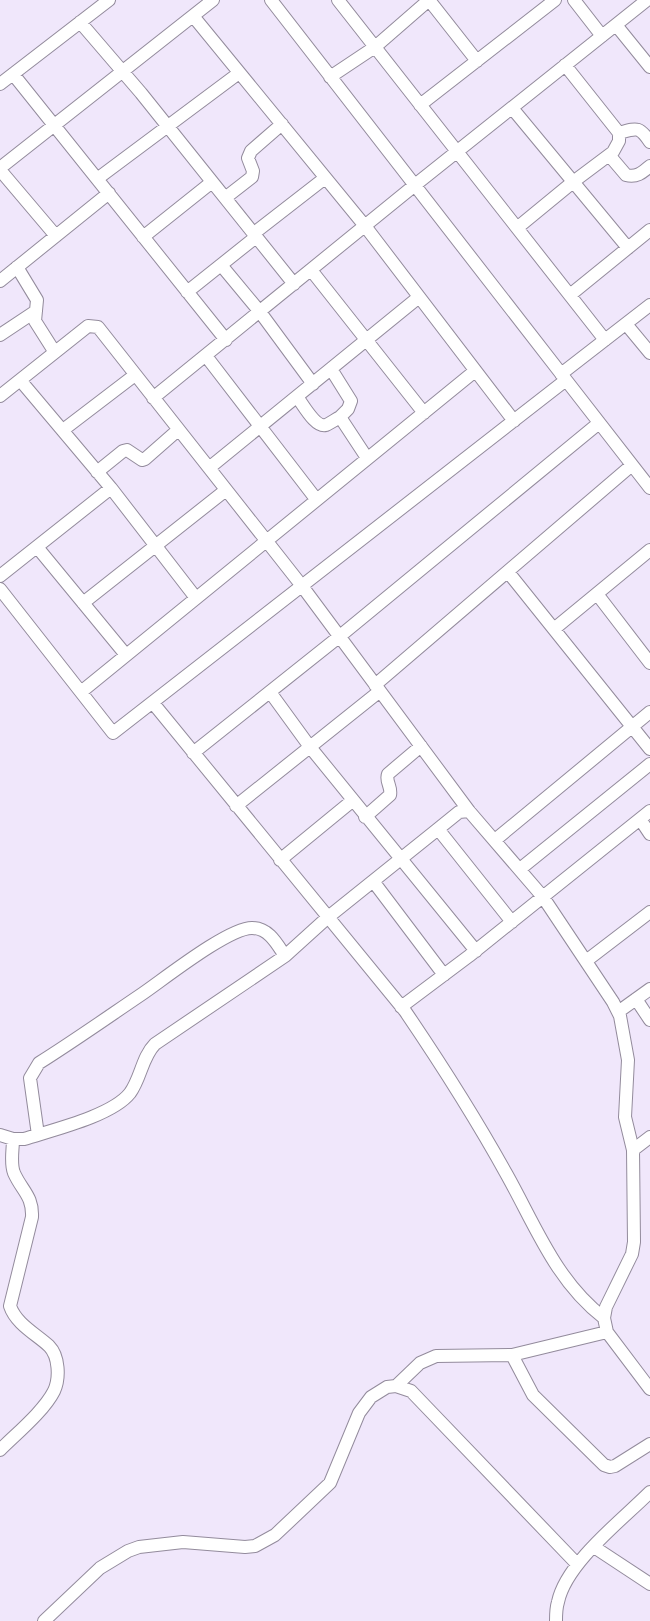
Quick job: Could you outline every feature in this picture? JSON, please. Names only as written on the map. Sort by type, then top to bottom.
[{"type":"street","points":[[0,84],[109,0]]},
{"type":"street","points":[[56,236],[0,169],[213,0]]},
{"type":"street","points":[[271,0],[650,488]]},
{"type":"street","points":[[338,0],[606,340]]},
{"type":"street","points":[[330,77],[375,46],[429,0],[477,61]]},
{"type":"street","points":[[420,105],[555,0]]},
{"type":"street","points":[[574,0],[602,36]]},
{"type":"street","points":[[153,398],[647,0]]},
{"type":"street","points":[[193,16],[365,226],[514,421]]},
{"type":"street","points":[[80,22],[294,284]]},
{"type":"street","points":[[615,25],[650,67]]},
{"type":"street","points":[[517,228],[618,146],[619,133],[565,66]]},
{"type":"street","points":[[97,178],[239,73]]},
{"type":"street","points":[[13,74],[226,340]]},
{"type":"street","points":[[512,108],[628,248]]},
{"type":"street","points":[[225,198],[252,177],[253,171],[248,158],[251,151],[282,124]]},
{"type":"street","points":[[619,133],[642,130],[650,142]]},
{"type":"street","points":[[609,155],[626,175],[638,175],[649,168]]},
{"type":"street","points":[[188,292],[325,178]]},
{"type":"street","points":[[143,237],[212,182]]},
{"type":"street","points":[[1,279],[109,193]]},
{"type":"street","points":[[570,295],[650,230]]},
{"type":"street","points":[[221,265],[260,312],[313,384]]},
{"type":"street","points":[[17,267],[37,300],[35,321],[54,351]]},
{"type":"street","points":[[311,270],[365,341],[424,412]]},
{"type":"street","points":[[209,468],[419,297]]},
{"type":"street","points":[[0,589],[113,733],[514,421],[606,340],[650,306]]},
{"type":"street","points":[[0,335],[36,311]]},
{"type":"street","points":[[626,324],[650,353]]},
{"type":"street","points":[[0,396],[88,326],[98,327],[302,586],[469,811],[543,897],[586,961],[618,1012],[628,1060],[625,1117],[633,1150],[632,1254],[606,1307],[604,1318],[607,1332],[650,1389]]},
{"type":"street","points":[[206,356],[316,500]]},
{"type":"street","points":[[297,397],[320,425],[325,425],[340,417],[348,409],[351,401],[331,369]]},
{"type":"street","points":[[81,693],[475,370]]},
{"type":"street","points":[[63,430],[135,375]]},
{"type":"street","points":[[20,380],[111,488],[196,598]]},
{"type":"street","points":[[340,417],[367,458]]},
{"type":"street","points":[[193,753],[340,636],[599,423]]},
{"type":"street","points":[[97,472],[123,451],[127,450],[137,458],[146,459],[178,430]]},
{"type":"street","points":[[236,806],[310,747],[632,465]]},
{"type":"street","points":[[0,576],[111,488]]},
{"type":"street","points":[[83,603],[226,490]]},
{"type":"street","points":[[37,547],[126,655]]},
{"type":"street","points":[[554,629],[650,550]]},
{"type":"street","points":[[508,572],[650,749]]},
{"type":"street","points":[[597,594],[650,663]]},
{"type":"street","points":[[270,692],[352,801],[476,951]]},
{"type":"street","points":[[153,703],[401,1007],[436,1056],[506,1173],[558,1270],[578,1296],[604,1318]]},
{"type":"street","points":[[495,840],[650,712]]},
{"type":"street","points":[[365,817],[390,795],[388,774],[421,746]]},
{"type":"street","points":[[520,869],[650,764]]},
{"type":"street","points":[[280,860],[352,801]]},
{"type":"street","points":[[0,1135],[13,1139],[24,1139],[99,1114],[121,1103],[134,1086],[148,1053],[155,1044],[285,956],[327,918],[459,812],[469,811]]},
{"type":"street","points":[[401,1007],[476,951],[645,815],[650,834]]},
{"type":"street","points":[[438,829],[512,922]]},
{"type":"street","points":[[373,881],[444,975]]},
{"type":"street","points":[[586,961],[650,912]]},
{"type":"street","points":[[38,1135],[30,1078],[39,1063],[240,930],[253,928],[265,932],[273,937],[285,956]]},
{"type":"street","points":[[618,1012],[650,989]]},
{"type":"street","points":[[636,999],[650,1020]]},
{"type":"street","points":[[633,1150],[650,1137]]},
{"type":"street","points":[[0,1450],[41,1408],[55,1390],[58,1364],[52,1349],[16,1318],[10,1306],[32,1217],[32,1204],[14,1173],[13,1139]]},
{"type":"street","points":[[396,1386],[420,1363],[436,1356],[512,1355],[607,1332]]},
{"type":"street","points":[[512,1355],[533,1395],[604,1465],[615,1466],[650,1444]]},
{"type":"street","points":[[44,1621],[100,1568],[128,1551],[139,1547],[183,1542],[255,1546],[275,1535],[330,1483],[359,1413],[371,1397],[387,1387],[396,1386],[411,1391],[577,1564]]},
{"type":"street","points":[[556,1621],[558,1602],[577,1564],[650,1492]]},
{"type":"street","points":[[594,1547],[650,1584]]}]
